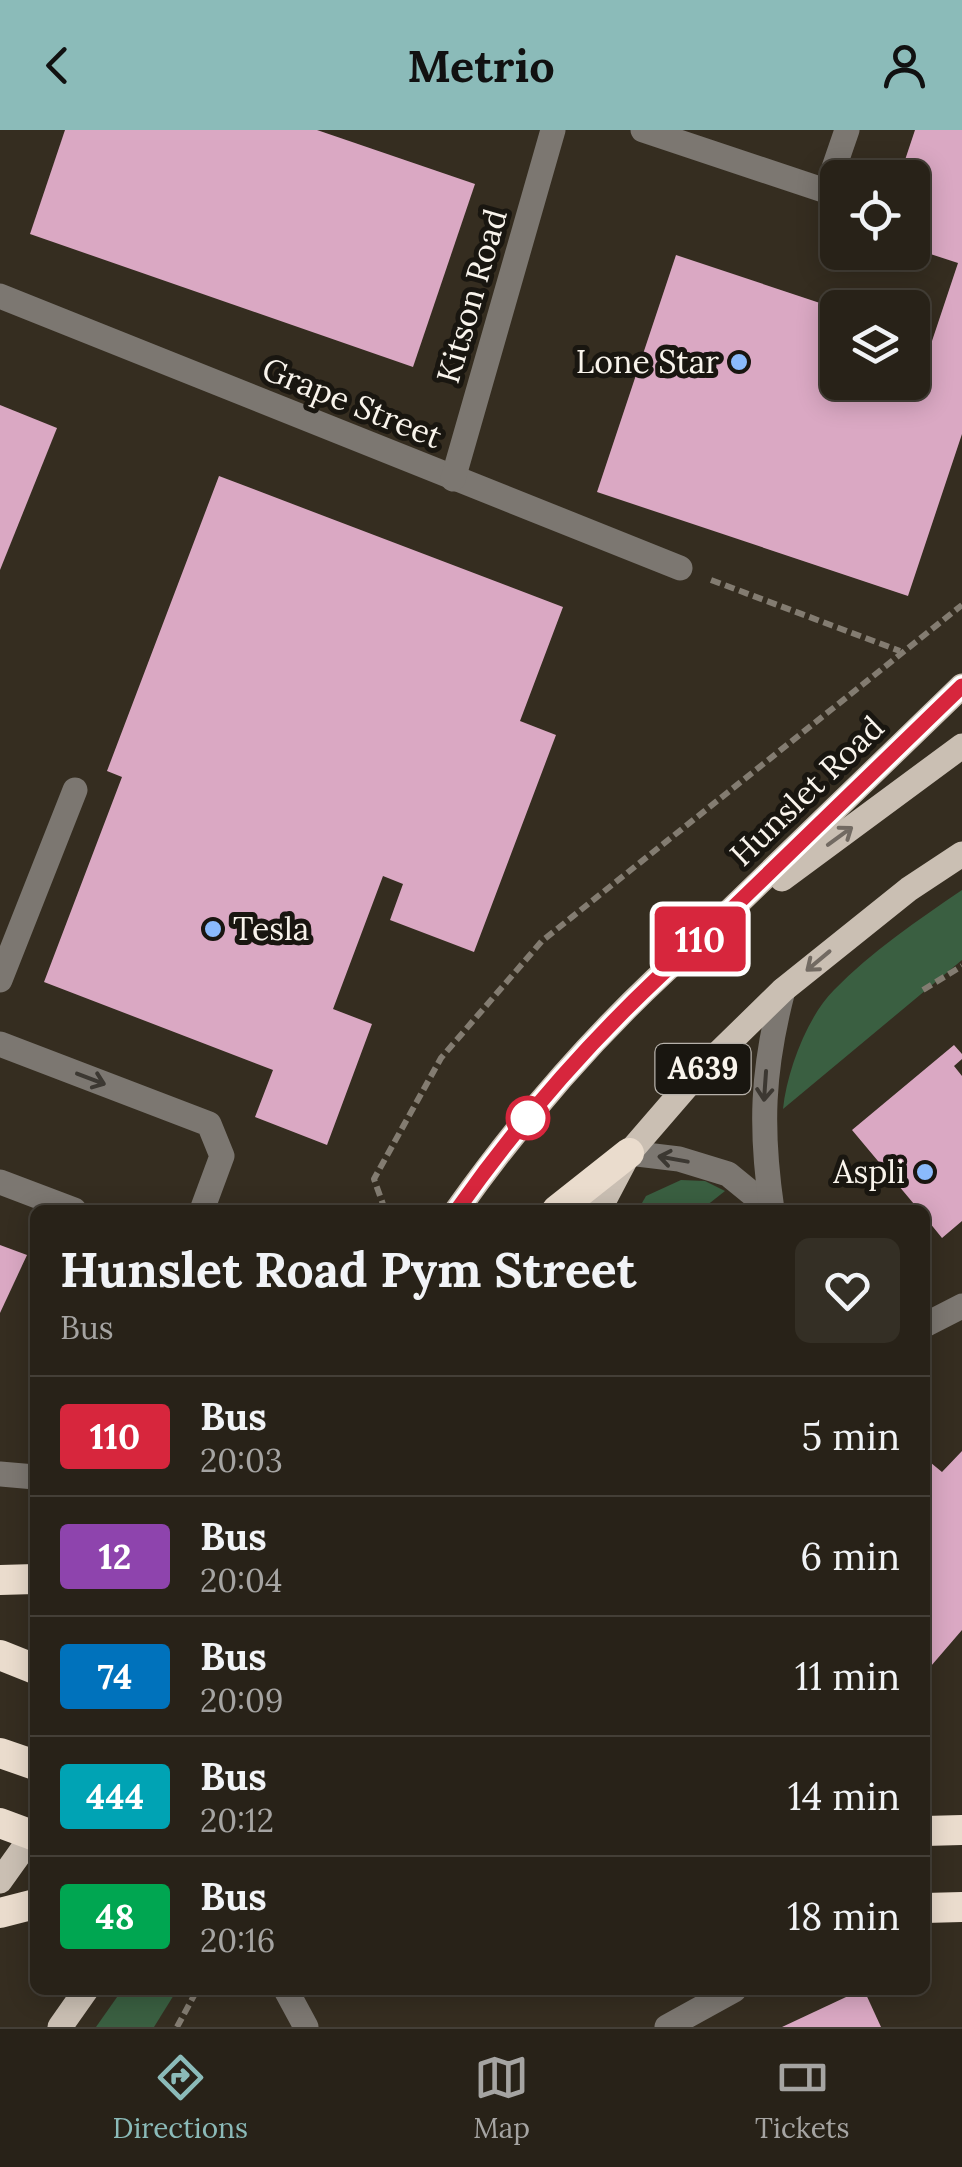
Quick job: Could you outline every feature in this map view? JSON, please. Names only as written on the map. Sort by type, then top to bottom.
[{"type":"highway","points":[[563,1205],[629,1153]]},
{"type":"highway","points":[[0,1580],[30,1579]]},
{"type":"highway","points":[[0,1655],[30,1666]]},
{"type":"highway","points":[[0,1752],[30,1763]]},
{"type":"highway","points":[[0,1823],[30,1832]]},
{"type":"highway","points":[[930,1831],[962,1830]]},
{"type":"highway","points":[[0,1913],[30,1905]]},
{"type":"highway","points":[[930,1908],[962,1907]]},
{"type":"main road","name":"Hunslet Road","points":[[461,1205],[495,1157],[581,1056],[664,970],[962,686]]},
{"type":"main road","points":[[705,935],[962,746]]},
{"type":"main road","name":"A639","points":[[602,1205],[629,1153],[700,1072],[783,990],[910,889],[962,854]]},
{"type":"main road","points":[[0,1882],[30,1841]]},
{"type":"main road","points":[[60,2027],[82,1995]]},
{"type":"street","name":"Kitson Road","points":[[453,480],[553,130]]},
{"type":"street","points":[[643,130],[826,191],[847,130]]},
{"type":"street","name":"Grape Street","points":[[0,296],[680,568]]},
{"type":"street","points":[[0,980],[75,790]]},
{"type":"street","points":[[771,1205],[763,1140],[764,1090],[768,1047],[783,990]]},
{"type":"street","points":[[0,1044],[208,1124],[222,1156],[204,1205]]},
{"type":"street","points":[[629,1153],[679,1159],[728,1174],[766,1205]]},
{"type":"street","points":[[0,1182],[61,1205]]},
{"type":"street","points":[[930,1322],[962,1306]]},
{"type":"street","points":[[0,1474],[30,1476]]},
{"type":"street","points":[[289,1995],[306,2027]]},
{"type":"street","points":[[667,2027],[725,1995]]},
{"type":"path","points":[[680,568],[902,651]]},
{"type":"path","points":[[382,1205],[374,1178],[441,1058],[542,942],[962,604]]},
{"type":"path","points":[[923,990],[962,966]]},
{"type":"path","points":[[177,2027],[194,1995]]},
{"type":"green space","points":[[962,890],[962,960],[783,1109],[800,1045],[824,1001],[879,950]]},
{"type":"green space","points":[[681,1180],[705,1181],[725,1191],[707,1205],[641,1205],[646,1196]]},
{"type":"green space","points":[[118,1995],[174,1995],[154,2027],[96,2027]]},
{"type":"building","points":[[65,130],[317,130],[475,184],[413,367],[30,234]]},
{"type":"building","name":"Lone Star","points":[[915,130],[962,130],[962,434],[908,596],[597,492],[676,255],[820,303],[820,400],[930,400],[930,340],[958,263],[930,254],[930,160],[905,160]]},
{"type":"building","points":[[0,405],[57,428],[0,570]]},
{"type":"building","points":[[219,476],[563,607],[520,721],[556,735],[474,952],[390,920],[403,884],[383,876],[333,1009],[372,1024],[327,1145],[255,1117],[273,1070],[44,982],[122,777],[107,771]]},
{"type":"building","name":"Aspli","points":[[954,1045],[962,1054],[954,1066],[962,1076],[962,1221],[942,1238],[930,1223],[930,1205],[915,1205],[852,1130]]},
{"type":"building","points":[[0,1245],[27,1255],[0,1313]]},
{"type":"building","points":[[962,1451],[962,1630],[930,1667],[930,1462],[942,1472]]},
{"type":"building","points":[[850,1995],[866,1995],[881,2027],[782,2027]]},
{"type":"bus line","name":"110","points":[[461,1205],[495,1157],[581,1056],[664,970],[962,686]]},
{"type":"place","name":"Lone Star","points":[[739,362]]},
{"type":"place","name":"Tesla","points":[[213,929]]},
{"type":"place","name":"Aspli","points":[[925,1172]]}]
